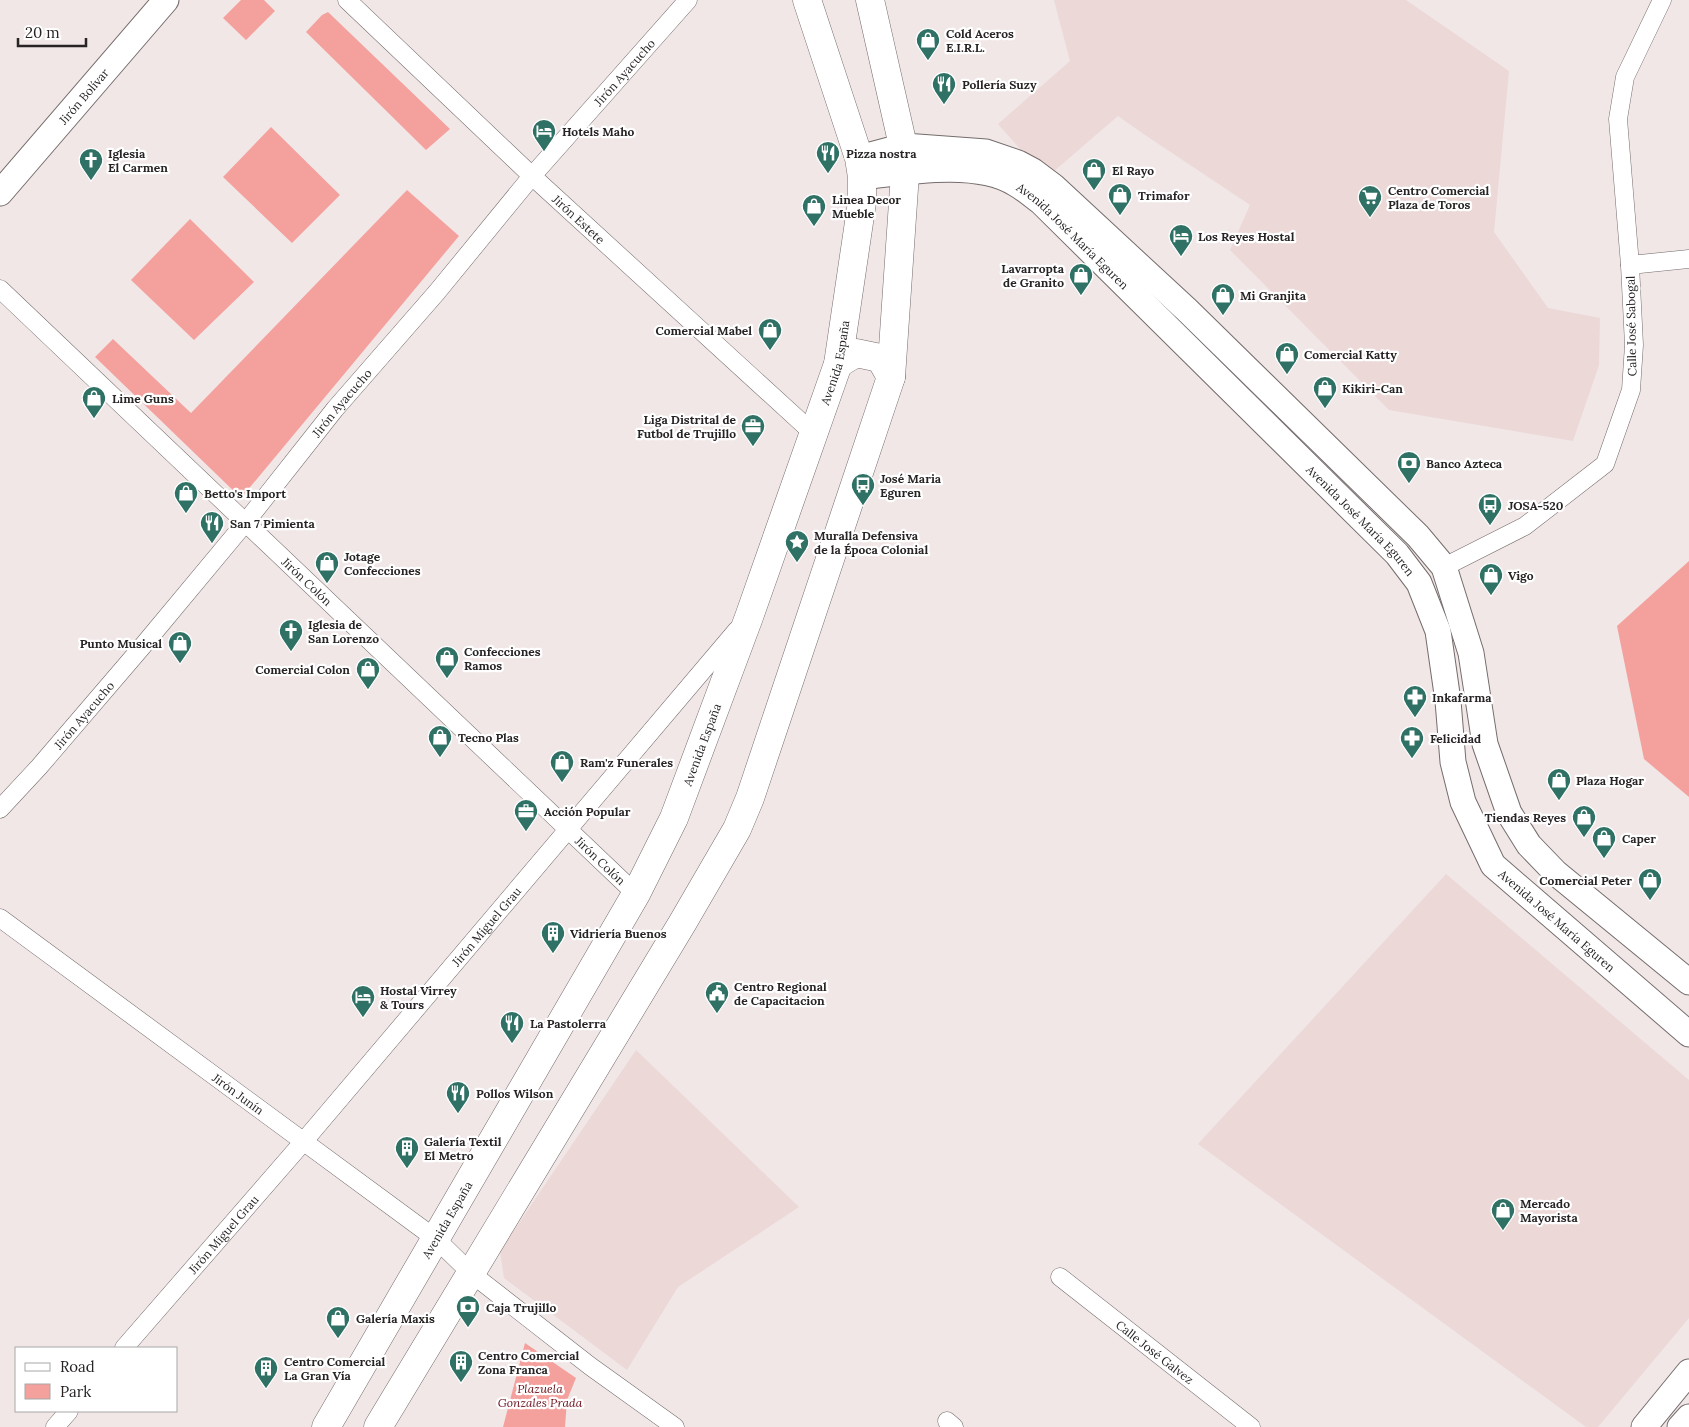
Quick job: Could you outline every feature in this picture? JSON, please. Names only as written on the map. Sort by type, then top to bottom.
[{"type":"main road","name":"Jirón Bolívar","points":[[0,193],[166,0]]},
{"type":"main road","name":"Avenida España","points":[[326,1427],[636,894],[674,818],[749,616],[838,364],[862,202],[860,167],[807,0]]},
{"type":"main road","points":[[378,1427],[472,1274],[737,829],[750,798],[891,377],[905,159],[870,0]]},
{"type":"main road","name":"Avenida José María Eguren","points":[[860,167],[905,159],[986,152],[1018,163],[1033,171],[1053,186],[1187,310],[1418,536],[1444,567],[1471,653],[1485,744],[1509,813],[1529,844],[1556,873],[1689,982]]},
{"type":"main road","name":"Avenida José María Eguren","points":[[905,159],[938,170],[966,170],[990,173],[1015,183],[1041,202],[1397,554],[1419,583],[1438,632],[1455,770],[1463,802],[1493,865],[1689,1034]]},
{"type":"main road","points":[[838,364],[856,353],[880,358],[891,377]]},
{"type":"main road","points":[[1644,1427],[1689,1372]]},
{"type":"main road","points":[[1680,1427],[1689,1417]]},
{"type":"street","name":"Jirón Estete","points":[[347,0],[532,176],[814,434]]},
{"type":"street","name":"Jirón Ayacucho","points":[[0,809],[45,759],[245,523],[335,409],[437,292],[532,176],[688,0]]},
{"type":"street","name":"Calle José Sabogal","points":[[1444,567],[1525,526],[1605,464],[1631,390],[1634,345],[1630,265],[1618,119],[1625,77],[1662,0]]},
{"type":"street","points":[[1630,265],[1689,259]]},
{"type":"street","name":"Jirón Colón","points":[[0,289],[636,894]]},
{"type":"street","name":"Jirón Miguel Grau","points":[[125,1347],[304,1141],[749,616]]},
{"type":"street","name":"Jirón Junín","points":[[0,918],[436,1239],[472,1274],[590,1366],[675,1427]]},
{"type":"street","name":"Calle José Galvez","points":[[1060,1276],[1252,1427]]},
{"type":"street","points":[[55,1427],[68,1412]]},
{"type":"shaded area","name":"Centro Comercial Plaza de Toros","points":[[1054,0],[1406,0],[1509,71],[1494,232],[1548,308],[1600,318],[1599,365],[1573,441],[1389,410],[1230,250],[1250,205],[1118,116],[1046,178],[998,124],[1070,61]]},
{"type":"shaded area","name":"Mercado Mayorista","points":[[1446,874],[1689,1080],[1689,1318],[1598,1427],[1586,1427],[1198,1144]]},
{"type":"shaded area","points":[[636,1050],[799,1207],[678,1287],[627,1370],[504,1278],[500,1251]]},
{"type":"green space","points":[[241,0],[264,0],[275,11],[246,40],[223,18]]},
{"type":"green space","points":[[328,12],[450,129],[426,150],[306,32],[322,15]]},
{"type":"green space","points":[[271,127],[340,195],[292,243],[223,177]]},
{"type":"green space","points":[[407,190],[459,236],[241,498],[95,357],[113,339],[191,413]]},
{"type":"green space","points":[[190,219],[254,282],[194,340],[131,280]]},
{"type":"green space","points":[[1689,561],[1689,797],[1644,759],[1617,626]]},
{"type":"green space","name":"Plazuela Gonzales Prada","points":[[525,1343],[576,1378],[567,1400],[565,1427],[503,1427]]},
{"type":"place","name":"Cold Aceros E.I.R.L.","points":[[928,61]]},
{"type":"place","name":"Pollería Suzy","points":[[944,105]]},
{"type":"place","name":"Hotels Maho","points":[[544,152]]},
{"type":"place","name":"Pizza nostra","points":[[828,174]]},
{"type":"place","name":"Iglesia El Carmen","points":[[91,181]]},
{"type":"place","name":"El Rayo","points":[[1094,191]]},
{"type":"place","name":"Trimafor","points":[[1120,216]]},
{"type":"place","name":"Centro Comercial Plaza de Toros","points":[[1370,218]]},
{"type":"place","name":"Linea Decor Mueble","points":[[814,227]]},
{"type":"place","name":"Los Reyes Hostal","points":[[1181,257]]},
{"type":"place","name":"Lavarropta de Granito","points":[[1081,296]]},
{"type":"place","name":"Mi Granjita","points":[[1223,316]]},
{"type":"place","name":"Comercial Mabel","points":[[770,351]]},
{"type":"place","name":"Comercial Katty","points":[[1287,375]]},
{"type":"place","name":"Kikiri-Can","points":[[1325,409]]},
{"type":"place","name":"Lime Guns","points":[[94,419]]},
{"type":"place","name":"Liga Distrital de Futbol de Trujillo","points":[[753,447]]},
{"type":"place","name":"Banco Azteca","points":[[1409,484]]},
{"type":"place","name":"José Maria Eguren","points":[[863,506]]},
{"type":"place","name":"Betto's Import","points":[[186,514]]},
{"type":"place","name":"JOSA-520","points":[[1490,526]]},
{"type":"place","name":"San 7 Pimienta","points":[[212,544]]},
{"type":"place","name":"Muralla Defensiva de la Época Colonial","points":[[797,563]]},
{"type":"place","name":"Jotage Confecciones","points":[[327,584]]},
{"type":"place","name":"Vigo","points":[[1491,596]]},
{"type":"place","name":"Iglesia de San Lorenzo","points":[[291,652]]},
{"type":"place","name":"Punto Musical","points":[[180,664]]},
{"type":"place","name":"Confecciones Ramos","points":[[447,679]]},
{"type":"place","name":"Comercial Colon","points":[[368,690]]},
{"type":"place","name":"Inkafarma","points":[[1415,718]]},
{"type":"place","name":"Tecno Plas","points":[[440,758]]},
{"type":"place","name":"Felicidad","points":[[1412,759]]},
{"type":"place","name":"Ram'z Funerales","points":[[562,783]]},
{"type":"place","name":"Plaza Hogar","points":[[1559,801]]},
{"type":"place","name":"Acción Popular","points":[[526,832]]},
{"type":"place","name":"Tiendas Reyes","points":[[1584,838]]},
{"type":"place","name":"Caper","points":[[1604,859]]},
{"type":"place","name":"Comercial Peter","points":[[1650,901]]},
{"type":"place","name":"Vidriería Buenos","points":[[553,954]]},
{"type":"place","name":"Centro Regional de Capacitacion","points":[[717,1014]]},
{"type":"place","name":"Hostal Virrey & Tours","points":[[363,1018]]},
{"type":"place","name":"La Pastolerra","points":[[512,1044]]},
{"type":"place","name":"Pollos Wilson","points":[[458,1114]]},
{"type":"place","name":"Galería Textil El Metro","points":[[407,1169]]},
{"type":"place","name":"Mercado Mayorista","points":[[1503,1231]]},
{"type":"place","name":"Caja Trujillo","points":[[468,1328]]},
{"type":"place","name":"Galería Maxis","points":[[338,1339]]},
{"type":"place","name":"Centro Comercial Zona Franca","points":[[461,1383]]},
{"type":"place","name":"Centro Comercial La Gran Vía","points":[[266,1389]]}]
